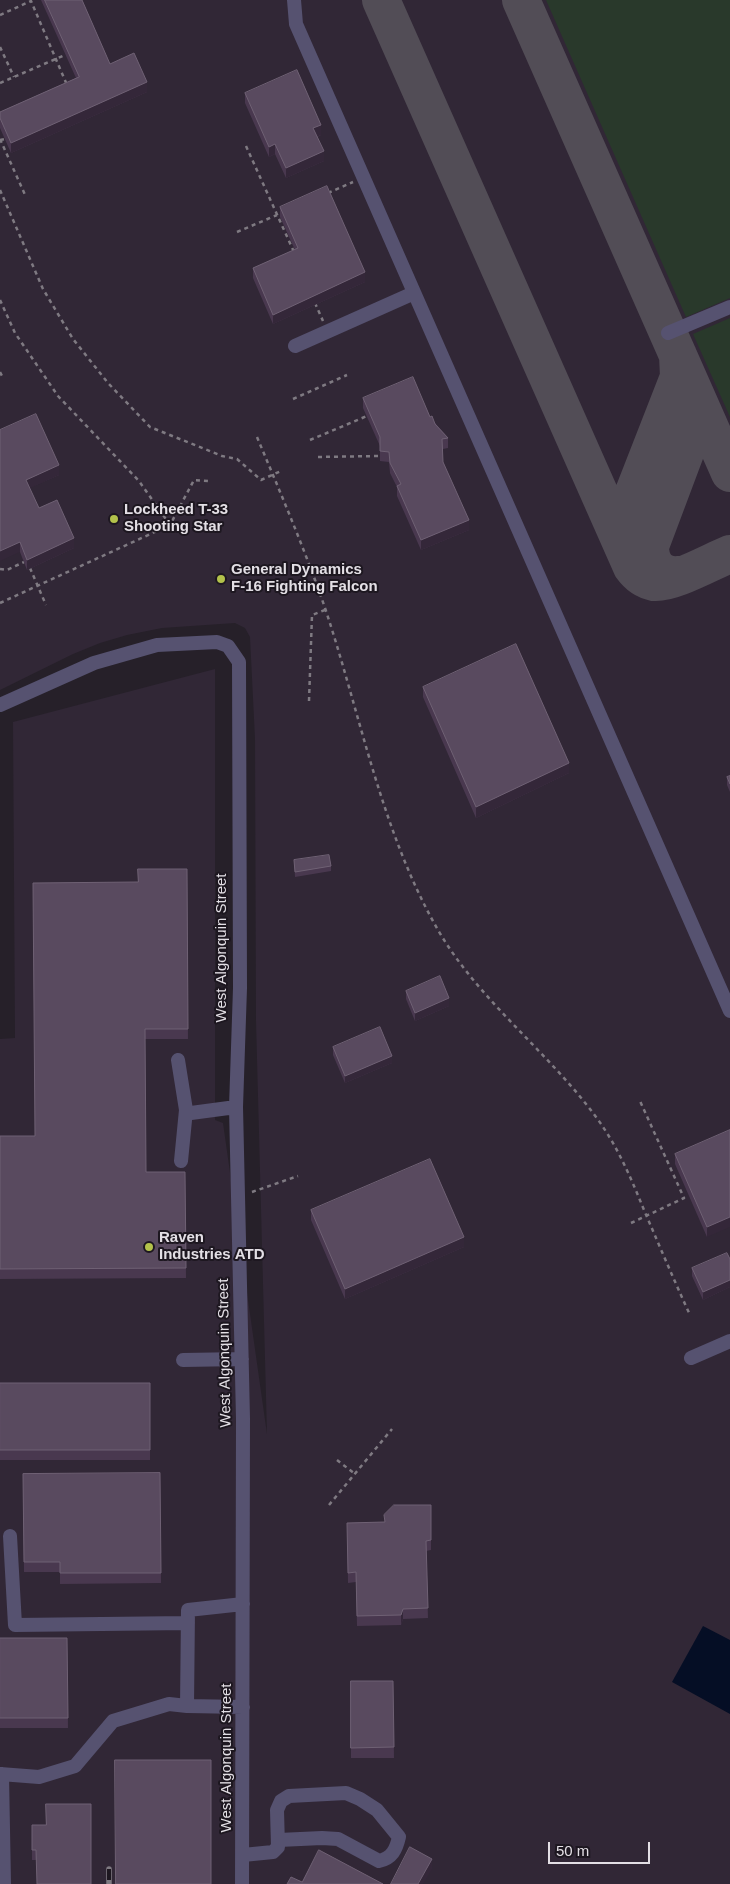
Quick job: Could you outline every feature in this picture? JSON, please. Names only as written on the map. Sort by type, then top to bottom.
[{"type":"street","points":[[294,0],[296,24],[730,1011]]},
{"type":"street","points":[[295,346],[414,293]]},
{"type":"street","points":[[668,333],[730,307]]},
{"type":"street","name":"West Algonquin Street","points":[[0,705],[94,664],[157,645],[217,642],[228,646],[239,662],[240,988],[236,1108],[242,1359],[242,1884]]},
{"type":"street","points":[[178,1060],[186,1110],[181,1161]]},
{"type":"street","points":[[186,1110],[190,1113],[236,1108]]},
{"type":"street","points":[[691,1358],[730,1341]]},
{"type":"street","points":[[183,1360],[242,1359]]},
{"type":"street","points":[[10,1536],[15,1625],[188,1623]]},
{"type":"street","points":[[187,1706],[188,1610],[243,1604]]},
{"type":"street","points":[[4,1884],[1,1774],[39,1777],[75,1766],[112,1721],[169,1704],[243,1707]]},
{"type":"street","points":[[243,1855],[273,1852],[278,1847],[277,1810],[281,1801],[289,1796],[346,1793],[377,1810],[399,1837],[396,1850],[387,1859],[379,1861],[338,1840],[322,1838],[279,1840]]},
{"type":"path","points":[[0,14],[31,1],[69,91]]},
{"type":"path","points":[[0,47],[14,77]]},
{"type":"path","points":[[0,83],[66,55]]},
{"type":"path","points":[[5,139],[0,140],[26,197]]},
{"type":"path","points":[[246,146],[297,259]]},
{"type":"path","points":[[327,193],[363,178]]},
{"type":"path","points":[[0,190],[43,289],[73,339],[108,383],[150,427],[222,456],[237,459],[261,480],[281,471]]},
{"type":"path","points":[[237,232],[277,214]]},
{"type":"path","points":[[312,295],[328,331]]},
{"type":"path","points":[[0,300],[15,333],[58,396],[139,481],[170,525]]},
{"type":"path","points":[[0,372],[2,376]]},
{"type":"path","points":[[293,398],[347,375]]},
{"type":"path","points":[[310,440],[367,416]]},
{"type":"path","points":[[256,437],[292,518],[325,610],[376,782],[407,865],[434,922],[468,975],[570,1086],[598,1120],[614,1145],[630,1177],[690,1315]]},
{"type":"path","points":[[318,457],[380,456]]},
{"type":"path","points":[[0,603],[170,525],[194,480],[210,481]]},
{"type":"path","points":[[0,569],[7,570],[24,562]]},
{"type":"path","points":[[30,568],[46,605]]},
{"type":"path","points":[[310,701],[312,615],[325,610]]},
{"type":"path","points":[[631,1222],[684,1198],[640,1101]]},
{"type":"path","points":[[238,1197],[298,1176]]},
{"type":"path","points":[[329,1505],[392,1429]]},
{"type":"path","points":[[338,1460],[355,1474]]},
{"type":"shaded area","points":[[0,0],[730,0],[730,1884],[0,1884],[0,1039],[15,1038],[13,722],[215,669],[215,1120],[223,1123],[267,1434],[256,1021],[255,739],[250,637],[245,628],[235,623],[162,628],[127,635],[73,654],[0,690]]},
{"type":"green space","points":[[546,0],[730,0],[730,298],[686,317]]},
{"type":"green space","points":[[730,318],[730,417],[693,334]]},
{"type":"water","points":[[703,1626],[730,1640],[730,1714],[672,1682]]},
{"type":"building","points":[[45,0],[82,0],[110,64],[134,53],[147,82],[11,143],[0,118],[0,112],[79,77]]},
{"type":"building","points":[[297,70],[321,125],[313,128],[324,151],[286,168],[275,144],[269,147],[245,93]]},
{"type":"building","points":[[327,186],[365,272],[273,315],[253,268],[298,248],[280,207]]},
{"type":"building","points":[[413,377],[430,417],[432,416],[435,424],[448,438],[442,439],[443,462],[469,520],[421,540],[397,486],[401,484],[390,463],[389,452],[380,451],[380,437],[363,398]]},
{"type":"building","points":[[36,414],[59,465],[26,480],[39,508],[57,500],[74,538],[27,560],[20,542],[0,551],[0,430]]},
{"type":"building","points":[[516,644],[569,763],[476,807],[423,687]]},
{"type":"building","points":[[329,855],[331,866],[295,872],[294,860]]},
{"type":"building","points":[[138,869],[187,869],[188,1029],[145,1029],[146,1172],[185,1172],[186,1268],[0,1269],[0,1136],[35,1136],[33,883],[138,882]]},
{"type":"building","points":[[440,976],[449,998],[415,1013],[406,991]]},
{"type":"building","points":[[380,1027],[392,1056],[345,1076],[333,1047]]},
{"type":"building","points":[[730,1130],[730,1217],[707,1227],[675,1154]]},
{"type":"building","points":[[430,1159],[464,1237],[345,1289],[311,1210]]},
{"type":"building","points":[[727,1253],[730,1259],[730,1280],[703,1292],[692,1268]]},
{"type":"building","points":[[0,1383],[150,1383],[150,1450],[0,1450]]},
{"type":"building","points":[[160,1473],[161,1573],[60,1573],[60,1562],[24,1562],[23,1474]]},
{"type":"building","points":[[394,1505],[431,1505],[431,1540],[426,1541],[428,1608],[403,1609],[401,1615],[357,1616],[356,1572],[348,1573],[347,1523],[385,1522],[384,1515]]},
{"type":"building","points":[[0,1638],[67,1638],[68,1718],[0,1718]]},
{"type":"building","points":[[351,1681],[393,1681],[394,1747],[351,1748]]},
{"type":"building","points":[[115,1760],[211,1760],[211,1884],[116,1884]]},
{"type":"building","points":[[46,1804],[91,1804],[91,1884],[37,1884],[36,1850],[32,1850],[32,1825],[46,1825]]},
{"type":"building","points":[[410,1847],[432,1859],[418,1884],[391,1884]]},
{"type":"building","points":[[319,1850],[383,1884],[287,1884],[291,1877],[302,1882]]},
{"type":"taxiway","points":[[381,0],[632,567],[647,580],[662,582],[681,576],[730,554]]},
{"type":"taxiway","points":[[521,0],[730,473]]},
{"type":"taxiway","points":[[622,544],[620,534],[622,523],[679,377],[678,355]]},
{"type":"taxiway","points":[[679,575],[666,574],[657,568],[650,552],[650,546],[695,426],[698,409],[697,399]]},
{"type":"railway","points":[[109,1869],[109,1884]]},
{"type":"place","name":"Lockheed T-33 Shooting Star","points":[[114,519]]},
{"type":"place","name":"General Dynamics F-16 Fighting Falcon","points":[[221,579]]},
{"type":"place","name":"Raven Industries ATD","points":[[149,1247]]}]
